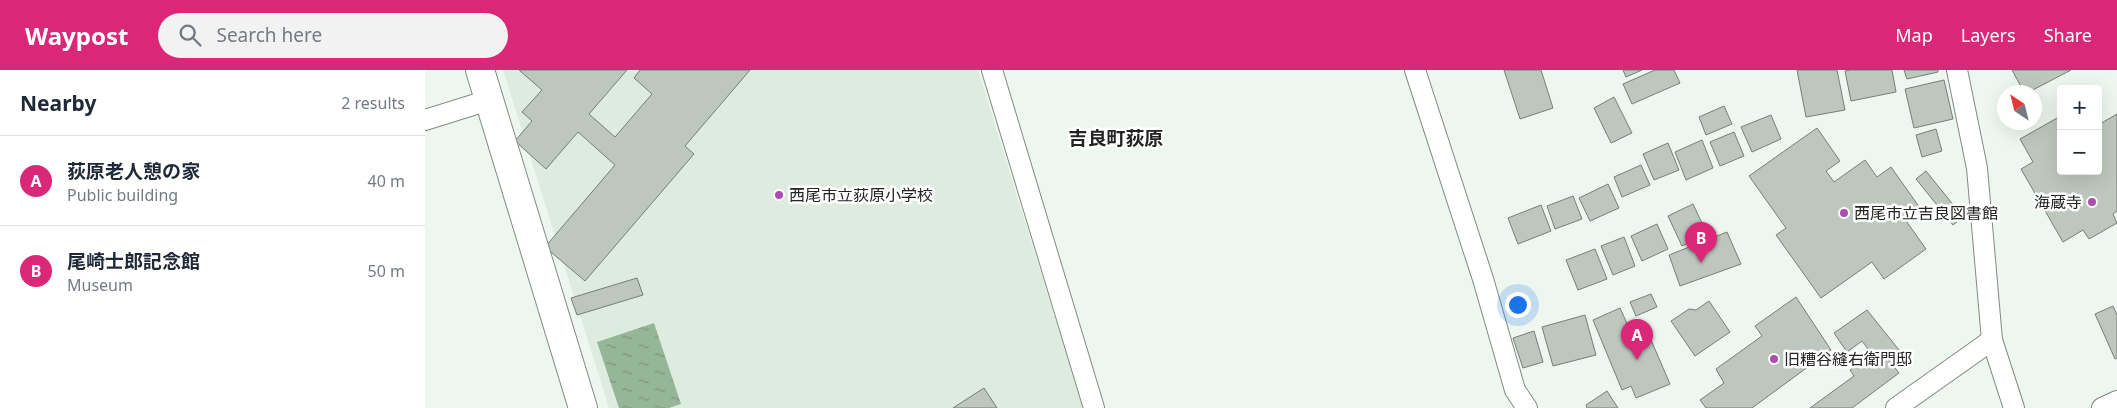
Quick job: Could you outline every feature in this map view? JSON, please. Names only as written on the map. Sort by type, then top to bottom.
[{"type":"street","points":[[480,70],[583,408]]},
{"type":"street","points":[[992,70],[1094,408]]},
{"type":"street","points":[[1415,70],[1483,279],[1515,390],[1527,408]]},
{"type":"street","points":[[1957,70],[1977,168],[1992,340],[2014,408]]},
{"type":"street","points":[[425,120],[489,100]]},
{"type":"street","points":[[1896,408],[1992,340]]},
{"type":"street","points":[[2102,408],[2117,401]]},
{"type":"shaded area","name":"西尾市立荻原小学校","points":[[503,70],[978,70],[1083,408],[609,408]]},
{"type":"water","points":[[654,323],[681,404],[669,408],[619,408],[597,342]]},
{"type":"building","points":[[519,70],[627,70],[589,114],[615,137],[652,94],[634,78],[640,70],[750,70],[685,146],[694,154],[585,281],[545,247],[615,165],[578,132],[546,169],[515,141],[532,121],[522,112],[542,90]]},
{"type":"building","points":[[1504,70],[1541,70],[1553,108],[1520,119]]},
{"type":"building","points":[[1623,70],[1642,70],[1626,77]]},
{"type":"building","points":[[1655,70],[1674,70],[1680,83],[1632,104],[1623,84]]},
{"type":"building","points":[[1797,70],[1837,70],[1845,110],[1806,117]]},
{"type":"building","points":[[1892,70],[1896,92],[1851,101],[1845,71]]},
{"type":"building","points":[[1904,70],[1938,70],[1938,72],[1907,79]]},
{"type":"building","points":[[2012,70],[2071,70],[2042,85],[2020,85]]},
{"type":"building","points":[[1944,80],[1953,119],[1914,128],[1905,89]]},
{"type":"building","points":[[1614,97],[1632,133],[1611,143],[1594,108]]},
{"type":"building","points":[[1724,106],[1732,124],[1706,135],[1699,117]]},
{"type":"building","name":"海蔵寺","points":[[2117,114],[2117,211],[2113,214],[2117,223],[2089,239],[2083,230],[2063,242],[2021,169],[2033,162],[2020,139],[2036,130],[2042,130],[2042,127],[2057,118],[2057,175],[2102,175],[2102,123]]},
{"type":"building","points":[[1771,115],[1781,139],[1752,152],[1741,127]]},
{"type":"building","name":"西尾市立吉良図書館","points":[[1817,128],[1840,161],[1826,171],[1834,182],[1865,160],[1877,177],[1891,167],[1920,208],[1904,218],[1926,249],[1884,279],[1872,262],[1821,298],[1776,235],[1786,228],[1749,176]]},
{"type":"building","points":[[1936,129],[1942,151],[1922,157],[1916,135]]},
{"type":"building","points":[[1734,132],[1744,156],[1720,166],[1710,142]]},
{"type":"building","points":[[1702,140],[1713,168],[1686,180],[1675,152]]},
{"type":"building","points":[[1668,143],[1679,170],[1654,180],[1643,154]]},
{"type":"building","points":[[1641,165],[1650,185],[1622,197],[1614,177]]},
{"type":"building","points":[[1926,171],[1963,217],[1953,225],[1916,179]]},
{"type":"building","points":[[1608,184],[1619,208],[1590,221],[1579,198]]},
{"type":"building","points":[[1573,196],[1582,219],[1555,229],[1547,206]]},
{"type":"building","points":[[1693,204],[1707,234],[1682,246],[1668,216]]},
{"type":"building","points":[[1541,205],[1551,231],[1518,244],[1508,218]]},
{"type":"building","points":[[1657,224],[1668,249],[1642,261],[1631,236]]},
{"type":"building","points":[[1727,232],[1741,264],[1680,286],[1669,255]]},
{"type":"building","points":[[1624,237],[1635,266],[1613,275],[1601,246]]},
{"type":"building","points":[[1595,249],[1607,279],[1578,290],[1566,260]]},
{"type":"building","points":[[637,278],[643,295],[577,315],[571,298]]},
{"type":"building","points":[[1651,294],[1657,307],[1636,316],[1630,302]]},
{"type":"building","name":"旧糟谷縫右衛門邸","points":[[1796,297],[1831,350],[1752,408],[1706,408],[1700,400],[1724,383],[1716,369],[1762,336],[1755,326]]},
{"type":"building","points":[[1709,301],[1730,332],[1695,356],[1671,321],[1689,309],[1696,310]]},
{"type":"building","points":[[2113,306],[2117,315],[2117,358],[2115,359],[2095,314]]},
{"type":"building","points":[[1620,308],[1634,339],[1648,333],[1670,384],[1636,398],[1631,386],[1622,390],[1593,320]]},
{"type":"building","points":[[1867,310],[1899,350],[1887,358],[1899,373],[1852,408],[1810,408],[1854,376],[1850,370],[1872,354],[1862,341],[1847,352],[1834,333]]},
{"type":"building","points":[[1585,315],[1596,355],[1553,366],[1542,327]]},
{"type":"building","points":[[1534,331],[1543,362],[1523,368],[1513,338]]},
{"type":"building","points":[[984,388],[997,408],[953,408]]},
{"type":"building","points":[[1607,391],[1618,408],[1587,408],[1586,405]]},
{"type":"place","name":"西尾市立荻原小学校","points":[[779,195]]},
{"type":"place","name":"海蔵寺","points":[[2092,202]]},
{"type":"place","name":"西尾市立吉良図書館","points":[[1844,213]]},
{"type":"place","name":"尾崎士郎記念館","points":[[1701,263]]},
{"type":"place","name":"旧糟谷縫右衛門邸","points":[[1774,359]]},
{"type":"place","name":"荻原老人憩の家","points":[[1637,360]]},
{"type":"district","name":"吉良町荻原","points":[[1116,138]]}]
